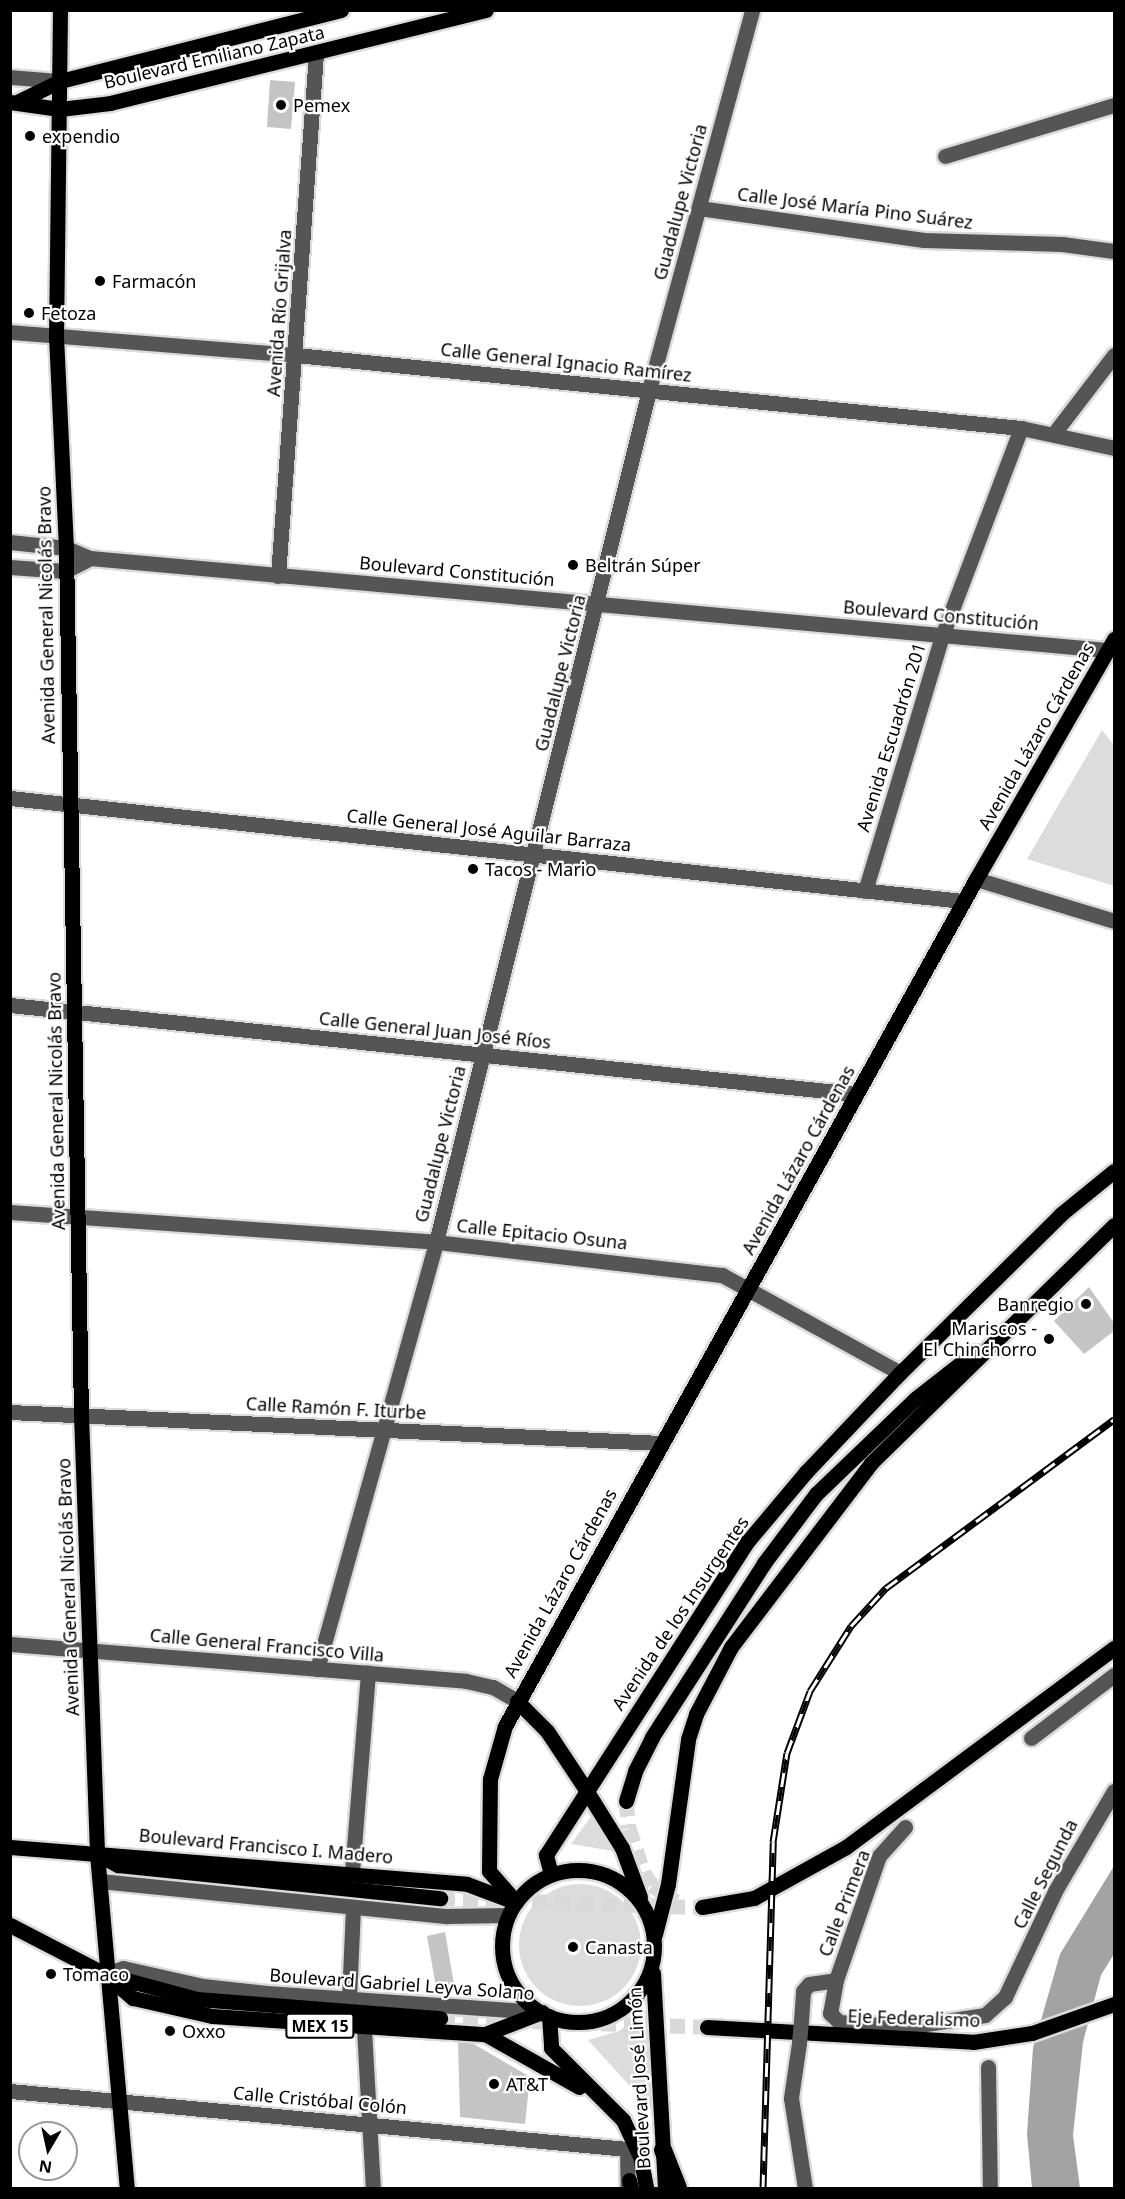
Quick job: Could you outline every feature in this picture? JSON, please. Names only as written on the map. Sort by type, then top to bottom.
[{"type":"highway","points":[[663,2150],[678,2188]]},
{"type":"main road","name":"Avenida General Nicolás Bravo","points":[[60,10],[56,336],[66,548],[81,1415],[97,1854],[105,1974],[121,2102],[127,2188]]},
{"type":"main road","name":"Boulevard Emiliano Zapata","points":[[15,102],[60,81],[341,10]]},
{"type":"main road","name":"Boulevard Emiliano Zapata","points":[[15,102],[60,109],[110,103],[486,10]]},
{"type":"main road","name":"Avenida Lázaro Cárdenas","points":[[513,1906],[489,1871],[489,1804],[497,1746],[517,1701],[660,1443],[750,1288],[975,879],[1111,645]]},
{"type":"main road","name":"Avenida de los Insurgentes","points":[[550,1874],[546,1855],[747,1542],[806,1472],[900,1373],[1061,1214],[1114,1171]]},
{"type":"main road","points":[[642,1902],[624,1883],[601,1872],[576,1869],[550,1874],[513,1906],[502,1957],[508,1977],[520,1996],[546,2014],[592,2021],[613,2014],[645,1984],[653,1964],[655,1934],[668,1884],[688,1739],[700,1704],[731,1647],[851,1485],[1114,1225]]},
{"type":"main road","points":[[626,1801],[635,1771],[652,1737],[764,1563],[816,1494],[915,1399],[1020,1317]]},
{"type":"main road","points":[[702,1906],[734,1904],[791,1881],[846,1847],[1114,1648]]},
{"type":"main road","points":[[517,1701],[547,1731],[622,1848],[655,1934]]},
{"type":"main road","name":"Boulevard Francisco I. Madero","points":[[10,1847],[352,1872],[467,1884],[513,1906]]},
{"type":"main road","points":[[97,1854],[118,1865],[440,1898]]},
{"type":"main road","name":"Boulevard Gabriel Leyva Solano","points":[[10,1925],[105,1974],[133,1998],[174,2009],[364,2030],[485,2034],[546,2014]]},
{"type":"main road","name":"Boulevard José Limón","points":[[653,1964],[651,2000],[665,2188]]},
{"type":"main road","points":[[105,1974],[197,1999],[440,2018]]},
{"type":"main road","name":"Eje Federalismo","points":[[707,2027],[941,2042],[998,2039],[1079,2019],[1114,2004]]},
{"type":"main road","name":"Boulevard José Limón","points":[[546,2014],[551,2048],[601,2099],[633,2139],[646,2188]]},
{"type":"main road","points":[[485,2034],[601,2099]]},
{"type":"street","name":"Guadalupe Victoria","points":[[318,1669],[436,1242],[650,390],[752,10]]},
{"type":"street","name":"Avenida Río Grijalva","points":[[278,576],[296,355],[316,53]]},
{"type":"street","name":"Boulevard Emiliano Zapata","points":[[10,77],[60,81]]},
{"type":"street","points":[[945,156],[1114,105]]},
{"type":"street","name":"Calle José María Pino Suárez","points":[[699,208],[924,240],[1062,244],[1114,251]]},
{"type":"street","name":"Calle General Ignacio Ramírez","points":[[10,332],[296,355],[1021,428],[1055,432],[1114,448]]},
{"type":"street","points":[[1055,432],[1114,355]]},
{"type":"street","name":"Avenida Escuadrón 201","points":[[865,891],[942,636],[1021,428]]},
{"type":"street","name":"Boulevard Constitución","points":[[10,542],[66,548],[90,558],[278,576],[598,602],[942,636],[1111,645]]},
{"type":"street","points":[[10,567],[65,571],[90,558]]},
{"type":"street","name":"Calle General José Aguilar Barraza","points":[[10,798],[963,901]]},
{"type":"street","points":[[975,879],[1114,921]]},
{"type":"street","name":"Calle General Juan José Ríos","points":[[10,1005],[855,1094]]},
{"type":"street","name":"Calle Epitacio Osuna","points":[[10,1212],[436,1242],[722,1275],[750,1288],[900,1373]]},
{"type":"street","name":"Calle Ramón F. Iturbe","points":[[10,1412],[660,1443]]},
{"type":"street","name":"Calle General Francisco Villa","points":[[10,1644],[466,1681],[493,1687],[517,1701]]},
{"type":"street","points":[[352,1872],[368,1673]]},
{"type":"street","points":[[1031,1738],[1114,1675]]},
{"type":"street","name":"Calle Segunda","points":[[836,1980],[830,2013],[833,2019],[906,2027],[985,2015],[1005,1997],[1055,1891],[1114,1791]]},
{"type":"street","name":"Calle Primera","points":[[805,2188],[791,2098],[799,2043],[801,2001],[809,1984],[836,1980],[879,1856],[905,1827]]},
{"type":"street","points":[[100,1881],[447,1916],[513,1906]]},
{"type":"street","points":[[349,2000],[353,1907]]},
{"type":"street","name":"Boulevard Gabriel Leyva Solano","points":[[105,1974],[123,1968],[203,1986],[349,2000],[546,2014]]},
{"type":"street","points":[[364,2030],[366,2124],[373,2188]]},
{"type":"street","points":[[988,2067],[990,2188]]},
{"type":"street","name":"Calle Cristóbal Colón","points":[[10,2091],[627,2149]]},
{"type":"street","name":"Boulevard José Limón","points":[[627,2149],[629,2186]]},
{"type":"shaded area","points":[[1102,730],[1114,745],[1114,886],[1027,859]]},
{"type":"shaded area","points":[[593,1814],[619,1852],[571,1844]]},
{"type":"shaded area","points":[[1114,1866],[1114,1954],[1101,1975],[1083,2042],[1073,2135],[1080,2188],[1032,2188],[1027,2134],[1033,2048],[1060,1954]]},
{"type":"shaded area","points":[[580,1884],[603,1889],[623,1902],[636,1922],[641,1945],[636,1968],[623,1988],[603,2001],[580,2006],[557,2001],[537,1988],[524,1968],[519,1945],[524,1922],[537,1902],[557,1889]]},
{"type":"shaded area","points":[[647,2009],[656,2115],[588,2040],[619,2031]]},
{"type":"building","name":"Pemex","points":[[270,80],[295,82],[291,129],[267,127]]},
{"type":"building","name":"Banregio","points":[[1089,1287],[1114,1323],[1114,1331],[1084,1354],[1054,1321]]},
{"type":"building","points":[[445,1932],[454,1984],[436,1987],[427,1936]]},
{"type":"building","name":"AT&T","points":[[458,2042],[472,2043],[530,2077],[525,2124],[460,2117]]},
{"type":"tunnel","points":[[626,1801],[629,1828],[644,1873],[652,1885],[676,1901]]},
{"type":"tunnel","points":[[440,1898],[702,1907]]},
{"type":"tunnel","points":[[440,2018],[707,2027]]},
{"type":"railway","points":[[763,2188],[773,1842],[787,1753],[810,1691],[851,1626],[886,1588],[1114,1419]]},
{"type":"place","name":"Pemex","points":[[281,105]]},
{"type":"place","name":"expendio","points":[[30,136]]},
{"type":"place","name":"Farmacón","points":[[100,281]]},
{"type":"place","name":"Fetoza","points":[[29,313]]},
{"type":"place","name":"Beltrán Súper","points":[[573,565]]},
{"type":"place","name":"Tacos - Mario","points":[[473,869]]},
{"type":"place","name":"Banregio","points":[[1086,1304]]},
{"type":"place","name":"Mariscos - El Chinchorro","points":[[1049,1339]]},
{"type":"place","name":"Canasta","points":[[573,1947]]},
{"type":"place","name":"Tomaco","points":[[51,1974]]},
{"type":"place","name":"Oxxo","points":[[170,2031]]},
{"type":"place","name":"AT&T","points":[[494,2084]]}]
